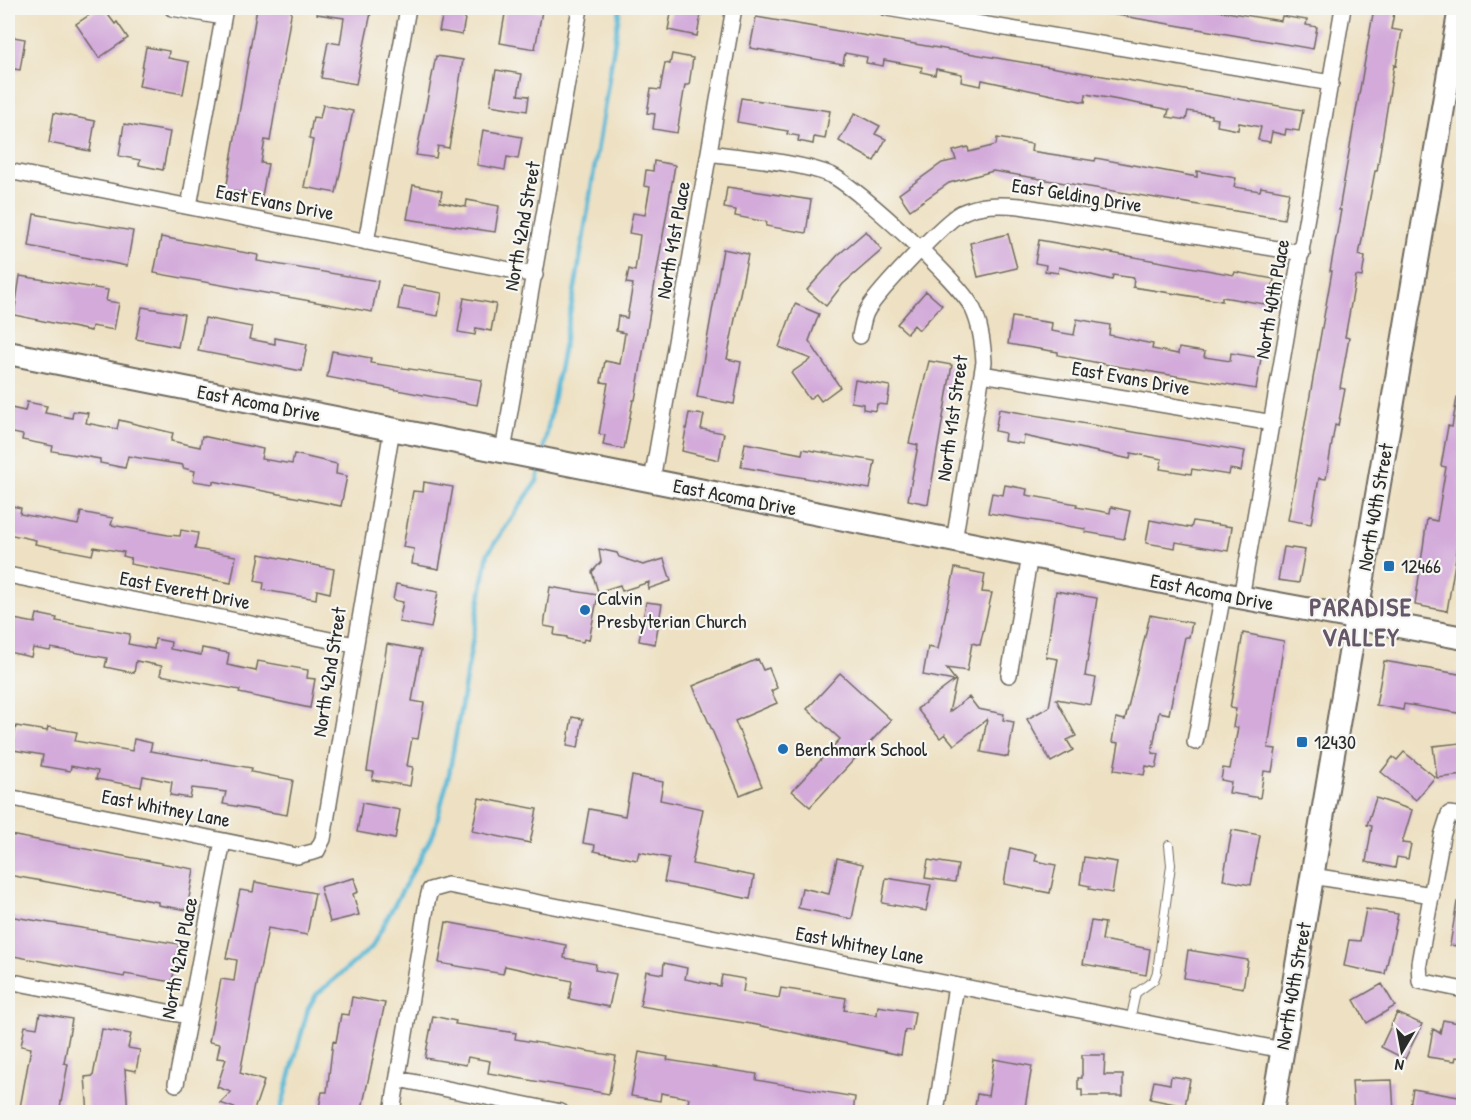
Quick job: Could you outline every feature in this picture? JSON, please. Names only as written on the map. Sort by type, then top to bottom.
[{"type":"street","points":[[172,8],[224,12],[189,206]]},
{"type":"street","points":[[366,242],[408,8]]},
{"type":"street","name":"North 42nd Street","points":[[510,452],[535,275],[580,8]]},
{"type":"street","name":"North 41st Place","points":[[652,480],[734,8]]},
{"type":"street","points":[[887,8],[1330,83]]},
{"type":"street","name":"North 40th Place","points":[[1195,742],[1273,423],[1343,8]]},
{"type":"street","name":"North 40th Street","points":[[1272,1113],[1460,8]]},
{"type":"street","points":[[709,153],[831,175],[860,196],[922,250]]},
{"type":"street","name":"East Evans Drive","points":[[8,171],[535,275]]},
{"type":"street","name":"East Gelding Drive","points":[[860,336],[867,310],[922,250],[959,214],[997,204],[1302,253]]},
{"type":"street","name":"North 41st Street","points":[[922,250],[951,280],[973,308],[983,343],[982,374],[954,541]]},
{"type":"street","name":"East Acoma Drive","points":[[8,353],[1232,596],[1464,638]]},
{"type":"street","name":"East Evans Drive","points":[[982,374],[1273,423]]},
{"type":"street","name":"North 42nd Street","points":[[317,851],[323,839],[392,429]]},
{"type":"street","points":[[1009,675],[1030,556]]},
{"type":"street","name":"East Everett Drive","points":[[8,575],[354,645]]},
{"type":"street","name":"East Whitney Lane","points":[[8,797],[297,856],[317,851]]},
{"type":"street","points":[[1456,815],[1442,836],[1419,963],[1420,981],[1464,990]]},
{"type":"street","name":"North 42nd Place","points":[[176,1083],[223,841]]},
{"type":"street","points":[[1312,876],[1432,896]]},
{"type":"street","name":"East Whitney Lane","points":[[398,1079],[430,890],[448,885],[1130,1022],[1282,1050]]},
{"type":"street","points":[[8,981],[188,1016]]},
{"type":"street","points":[[936,1113],[956,986]]},
{"type":"street","points":[[392,1113],[398,1079],[561,1113]]},
{"type":"lane","points":[[1130,1022],[1136,993],[1154,980],[1157,972],[1171,865],[1169,844]]},
{"type":"building","points":[[103,8],[115,24],[117,22],[128,38],[99,58],[76,24]]},
{"type":"building","points":[[257,8],[292,8],[270,141],[265,140],[261,163],[268,164],[262,196],[226,190]]},
{"type":"building","points":[[318,8],[372,8],[356,84],[321,78],[328,42],[340,44],[344,18],[317,14]]},
{"type":"building","points":[[444,8],[467,8],[462,35],[439,31]]},
{"type":"building","points":[[506,8],[542,11],[535,49],[500,43]]},
{"type":"building","points":[[672,8],[702,8],[697,36],[668,30]]},
{"type":"building","points":[[1106,8],[1202,8],[1281,21],[1282,16],[1307,20],[1306,25],[1317,27],[1313,49],[1106,13]]},
{"type":"building","points":[[1374,8],[1395,8],[1391,29],[1402,31],[1396,66],[1394,65],[1377,171],[1375,171],[1359,255],[1365,257],[1362,277],[1356,276],[1345,337],[1349,338],[1340,388],[1345,389],[1338,426],[1335,425],[1326,479],[1319,478],[1311,524],[1288,520],[1332,271],[1330,271],[1341,210],[1339,210]]},
{"type":"building","points":[[756,17],[1303,110],[1299,131],[1286,129],[1285,135],[1272,132],[1270,142],[1258,140],[1261,127],[1239,123],[1238,130],[1217,126],[1218,119],[1211,118],[1211,115],[1188,111],[1186,120],[1167,117],[1169,110],[1086,94],[1085,102],[982,80],[981,86],[961,82],[962,74],[936,69],[935,75],[921,72],[922,67],[884,60],[883,66],[866,63],[867,57],[845,53],[843,64],[750,48]]},
{"type":"building","points":[[8,36],[25,39],[20,70],[8,68]]},
{"type":"building","points":[[146,47],[169,51],[168,58],[189,62],[183,94],[139,86]]},
{"type":"building","points":[[672,54],[693,58],[689,85],[685,85],[677,133],[653,129],[655,114],[647,113],[651,89],[660,90],[665,63],[670,64]]},
{"type":"building","points":[[436,56],[463,60],[449,148],[438,146],[436,158],[416,155]]},
{"type":"building","points":[[496,70],[522,74],[518,95],[529,96],[527,111],[490,105]]},
{"type":"building","points":[[741,98],[830,111],[825,139],[814,137],[813,144],[798,141],[799,136],[787,134],[788,131],[737,122]]},
{"type":"building","points":[[323,105],[353,111],[336,193],[304,187],[313,140],[309,139],[313,117],[320,118]]},
{"type":"building","points":[[54,113],[95,121],[90,151],[49,143]]},
{"type":"building","points":[[855,113],[880,126],[875,134],[886,139],[874,161],[839,141]]},
{"type":"building","points":[[124,124],[170,132],[163,170],[139,165],[140,160],[119,156]]},
{"type":"building","points":[[483,130],[522,137],[518,159],[507,157],[505,170],[477,165]]},
{"type":"building","points":[[997,138],[1032,144],[1031,151],[1095,161],[1096,158],[1197,177],[1197,171],[1236,178],[1234,187],[1260,191],[1261,187],[1289,192],[1284,219],[993,171],[949,183],[910,210],[899,194],[942,163],[956,160],[953,151],[968,147],[969,152],[996,145]]},
{"type":"building","points":[[654,161],[675,165],[635,400],[633,400],[624,449],[603,445],[605,435],[599,434],[608,383],[601,382],[605,361],[620,364],[625,333],[616,331],[618,316],[627,318],[633,284],[626,283],[629,269],[635,271],[640,235],[629,233],[633,213],[645,215],[650,187],[644,186],[646,170],[653,171]]},
{"type":"building","points":[[413,185],[442,191],[440,202],[466,207],[467,200],[499,206],[495,232],[407,219]]},
{"type":"building","points":[[727,187],[811,200],[806,233],[766,226],[767,222],[735,216],[736,210],[724,208]]},
{"type":"building","points":[[34,214],[133,231],[127,266],[29,246]]},
{"type":"building","points":[[866,231],[882,250],[843,284],[826,306],[807,290],[838,255]]},
{"type":"building","points":[[1008,234],[1017,268],[978,277],[970,243]]},
{"type":"building","points":[[161,237],[258,255],[257,261],[378,281],[372,312],[154,273]]},
{"type":"building","points":[[1039,240],[1234,275],[1235,272],[1274,279],[1270,305],[1222,297],[1222,301],[1133,287],[1134,278],[1113,275],[1112,280],[1059,267],[1058,273],[1045,271],[1046,265],[1035,263]]},
{"type":"building","points":[[723,249],[748,254],[727,359],[741,362],[734,404],[697,397]]},
{"type":"building","points":[[20,276],[108,290],[106,301],[119,303],[114,330],[92,326],[91,331],[14,315]]},
{"type":"building","points":[[402,286],[442,293],[438,316],[398,309]]},
{"type":"building","points":[[926,291],[942,305],[919,330],[914,325],[907,333],[897,324]]},
{"type":"building","points":[[464,298],[496,304],[491,331],[476,328],[475,335],[458,332]]},
{"type":"building","points":[[795,304],[819,314],[809,341],[840,387],[821,401],[816,394],[809,399],[791,373],[811,359],[779,347]]},
{"type":"building","points":[[142,307],[184,314],[178,347],[136,339]]},
{"type":"building","points":[[1012,317],[1052,323],[1051,331],[1074,335],[1077,319],[1110,325],[1109,335],[1153,344],[1152,349],[1178,354],[1179,348],[1205,352],[1204,357],[1230,361],[1231,353],[1261,358],[1256,389],[1109,365],[1058,355],[1058,352],[1008,344]]},
{"type":"building","points":[[205,318],[252,327],[249,339],[275,344],[275,338],[307,344],[302,371],[198,351]]},
{"type":"building","points":[[332,351],[371,358],[370,363],[482,380],[477,405],[327,377]]},
{"type":"building","points":[[929,361],[952,365],[928,504],[908,500],[918,445],[909,443]]},
{"type":"building","points":[[855,380],[890,386],[887,405],[877,404],[876,411],[863,409],[863,404],[851,402]]},
{"type":"building","points":[[1457,398],[1464,398],[1464,509],[1447,611],[1415,605],[1427,519],[1437,521],[1446,467],[1441,466],[1448,426],[1452,427]]},
{"type":"building","points":[[27,402],[47,406],[45,413],[72,418],[73,411],[88,413],[86,423],[117,429],[119,420],[173,433],[171,441],[200,447],[202,436],[263,449],[261,459],[292,464],[294,454],[337,464],[336,474],[347,476],[341,506],[213,481],[213,484],[193,481],[195,471],[183,468],[183,465],[128,456],[125,468],[100,463],[100,459],[52,451],[53,446],[22,440],[23,435],[8,432],[11,408],[25,411]]},
{"type":"building","points":[[999,409],[1245,451],[1241,471],[1230,469],[1229,475],[1192,469],[1191,474],[1160,469],[1162,459],[1131,453],[1130,459],[1024,436],[1023,444],[1004,441],[1005,433],[995,431]]},
{"type":"building","points":[[689,413],[704,415],[701,429],[724,433],[719,460],[682,451]]},
{"type":"building","points":[[745,443],[802,454],[803,449],[875,461],[870,489],[741,467]]},
{"type":"building","points":[[424,482],[453,487],[439,569],[412,564],[414,549],[403,547],[413,491],[423,492]]},
{"type":"building","points":[[1005,485],[1027,489],[1026,495],[1077,504],[1076,507],[1110,513],[1111,507],[1130,511],[1124,539],[1085,532],[1086,529],[988,513],[992,493],[1003,495]]},
{"type":"building","points":[[8,505],[21,508],[20,514],[78,525],[81,512],[113,518],[111,525],[168,535],[180,536],[181,530],[198,533],[195,549],[236,556],[231,583],[130,564],[131,558],[123,556],[124,552],[94,547],[92,555],[35,544],[36,540],[8,534]]},
{"type":"building","points":[[1150,520],[1191,528],[1193,521],[1232,527],[1228,551],[1176,542],[1175,548],[1146,543]]},
{"type":"building","points":[[1284,547],[1305,550],[1299,583],[1278,580]]},
{"type":"building","points":[[599,549],[617,553],[619,557],[643,565],[664,559],[671,581],[648,589],[649,582],[622,591],[620,585],[598,592],[592,572],[601,562]]},
{"type":"building","points":[[260,554],[334,569],[330,593],[317,590],[316,599],[263,590],[264,583],[255,581]]},
{"type":"building","points":[[955,568],[985,574],[982,592],[992,593],[980,645],[972,643],[967,671],[946,668],[956,681],[949,712],[969,697],[978,709],[1004,714],[1003,720],[1014,722],[1008,757],[981,752],[987,719],[954,745],[945,734],[940,738],[917,709],[954,681],[923,675],[928,647],[938,649]]},
{"type":"building","points":[[396,584],[438,592],[431,628],[399,622],[403,602],[393,600]]},
{"type":"building","points":[[550,587],[598,595],[589,640],[584,639],[583,642],[554,635],[555,628],[544,626]]},
{"type":"building","points":[[1056,591],[1097,598],[1085,676],[1096,678],[1091,705],[1056,699],[1076,736],[1067,740],[1073,750],[1051,762],[1027,719],[1049,707],[1058,659],[1046,657]]},
{"type":"building","points":[[646,602],[662,604],[655,644],[639,641]]},
{"type":"building","points":[[37,614],[57,618],[56,621],[130,634],[128,644],[154,649],[155,639],[171,642],[170,649],[201,655],[202,648],[229,653],[227,665],[256,671],[258,661],[308,670],[307,678],[315,679],[310,708],[239,693],[240,690],[160,675],[162,666],[136,661],[134,673],[105,667],[107,658],[51,648],[50,651],[33,648],[31,657],[8,652],[8,618],[35,623]]},
{"type":"building","points":[[1150,615],[1192,623],[1189,637],[1185,637],[1169,714],[1159,712],[1152,753],[1159,754],[1156,768],[1146,766],[1144,775],[1114,770],[1119,743],[1112,742],[1116,718],[1125,720]]},
{"type":"building","points":[[1243,633],[1284,641],[1268,748],[1276,749],[1272,772],[1264,771],[1260,798],[1229,793],[1231,782],[1221,780],[1223,768],[1230,769],[1238,728],[1233,727],[1236,709],[1230,708]]},
{"type":"building","points":[[387,644],[421,650],[412,701],[424,703],[418,739],[412,738],[407,766],[413,767],[410,786],[372,780],[374,772],[367,771]]},
{"type":"building","points":[[758,659],[763,670],[769,668],[777,688],[771,691],[777,703],[735,721],[762,786],[740,795],[693,686]]},
{"type":"building","points":[[1384,661],[1464,675],[1464,714],[1404,704],[1403,710],[1376,705]]},
{"type":"building","points":[[840,673],[891,720],[810,807],[792,791],[840,739],[807,709]]},
{"type":"building","points":[[572,717],[583,719],[578,748],[567,746]]},
{"type":"building","points":[[16,726],[47,731],[48,727],[77,732],[75,741],[132,751],[134,739],[152,743],[150,751],[252,768],[251,772],[293,780],[287,815],[223,804],[226,792],[192,788],[190,798],[170,795],[172,782],[143,776],[141,787],[96,779],[98,771],[71,766],[70,771],[41,766],[43,755],[8,749],[8,735],[14,736]]},
{"type":"building","points":[[1461,743],[1464,775],[1437,778],[1433,746]]},
{"type":"building","points":[[1404,752],[1435,777],[1416,800],[1381,772],[1393,757],[1397,760]]},
{"type":"building","points":[[632,776],[663,782],[660,800],[703,809],[692,864],[754,876],[750,899],[664,882],[669,858],[639,852],[637,860],[594,851],[595,845],[583,843],[589,809],[625,816]]},
{"type":"building","points":[[479,798],[537,809],[530,843],[472,831]]},
{"type":"building","points":[[1376,798],[1412,810],[1402,843],[1411,844],[1408,859],[1397,857],[1395,868],[1366,862],[1372,826],[1367,825]]},
{"type":"building","points":[[362,803],[400,810],[395,839],[357,832]]},
{"type":"building","points":[[1232,830],[1260,835],[1251,885],[1223,880]]},
{"type":"building","points":[[10,835],[194,869],[187,910],[158,905],[158,902],[8,875]]},
{"type":"building","points":[[1010,848],[1037,854],[1035,861],[1056,865],[1050,893],[1004,884]]},
{"type":"building","points":[[1084,857],[1117,862],[1112,893],[1089,889],[1090,886],[1080,884]]},
{"type":"building","points":[[837,858],[863,864],[852,919],[798,908],[802,888],[829,894]]},
{"type":"building","points":[[928,860],[958,865],[955,882],[925,878]]},
{"type":"building","points":[[354,878],[358,892],[353,894],[359,915],[330,922],[320,887]]},
{"type":"building","points":[[886,878],[931,885],[926,911],[882,903]]},
{"type":"building","points":[[255,882],[315,893],[307,935],[268,928],[240,1073],[264,1081],[253,1113],[249,1113],[220,1103],[231,1092],[217,1087],[226,1059],[217,1058],[220,1044],[209,1042],[221,979],[234,981],[237,960],[226,958],[240,890],[253,892]]},
{"type":"building","points":[[1457,902],[1464,903],[1464,947],[1450,945]]},
{"type":"building","points":[[1366,909],[1398,914],[1385,974],[1344,966],[1349,940],[1360,941]]},
{"type":"building","points":[[8,916],[179,944],[172,982],[125,974],[124,977],[8,955]]},
{"type":"building","points":[[1091,921],[1105,923],[1102,940],[1150,949],[1146,975],[1083,964]]},
{"type":"building","points":[[446,922],[566,945],[564,958],[596,964],[595,970],[616,974],[609,1007],[569,999],[572,981],[505,966],[503,974],[439,963]]},
{"type":"building","points":[[1188,950],[1248,960],[1243,988],[1184,978]]},
{"type":"building","points":[[664,963],[687,968],[685,979],[720,986],[722,975],[745,979],[743,992],[779,998],[781,988],[846,998],[844,1010],[877,1015],[878,1006],[915,1012],[912,1031],[905,1030],[901,1055],[757,1025],[640,1006],[646,971],[663,974]]},
{"type":"building","points":[[1382,984],[1395,1006],[1367,1023],[1354,1000]]},
{"type":"building","points":[[352,997],[385,1003],[361,1113],[318,1113],[322,1092],[327,1092],[333,1041],[336,1042],[341,1014],[349,1015]]},
{"type":"building","points":[[40,1013],[72,1019],[64,1063],[68,1064],[59,1113],[19,1113],[31,1048],[21,1046],[25,1026],[37,1028]]},
{"type":"building","points":[[1397,1013],[1422,1024],[1405,1059],[1381,1047]]},
{"type":"building","points":[[433,1016],[456,1021],[455,1024],[516,1033],[515,1039],[616,1056],[609,1094],[488,1073],[490,1061],[468,1057],[466,1065],[425,1058]]},
{"type":"building","points":[[1443,1020],[1464,1024],[1464,1058],[1456,1057],[1455,1061],[1428,1057],[1433,1029],[1440,1033]]},
{"type":"building","points":[[102,1029],[131,1034],[128,1048],[140,1050],[136,1071],[125,1069],[128,1113],[88,1113],[85,1077],[93,1076]]},
{"type":"building","points":[[639,1052],[668,1057],[667,1060],[757,1074],[756,1080],[855,1097],[853,1113],[713,1113],[687,1108],[689,1098],[661,1093],[660,1101],[631,1096]]},
{"type":"building","points":[[1082,1055],[1105,1055],[1104,1075],[1123,1075],[1123,1096],[1082,1096],[1082,1090],[1078,1090],[1078,1078],[1082,1078]]},
{"type":"building","points":[[994,1059],[1032,1066],[1024,1113],[974,1113],[977,1094],[988,1096]]},
{"type":"building","points":[[1171,1076],[1190,1079],[1185,1106],[1150,1099],[1154,1081],[1170,1084]]},
{"type":"building","points":[[1392,1080],[1394,1112],[1354,1113],[1352,1081]]},
{"type":"building","points":[[1413,1089],[1464,1098],[1464,1113],[1409,1113]]},
{"type":"waterway","points":[[543,452],[577,277],[620,8]]},
{"type":"waterway","points":[[280,1112],[308,1009],[316,995],[371,948],[434,832],[449,774],[488,553],[537,481],[540,466]]},
{"type":"place","name":"12466","points":[[1389,566]]},
{"type":"place","name":"Calvin Presbyterian Church","points":[[585,610]]},
{"type":"place","name":"12430","points":[[1302,742]]},
{"type":"place","name":"Benchmark School","points":[[783,749]]},
{"type":"district","name":"PARADISE VALLEY","points":[[1361,622]]}]
